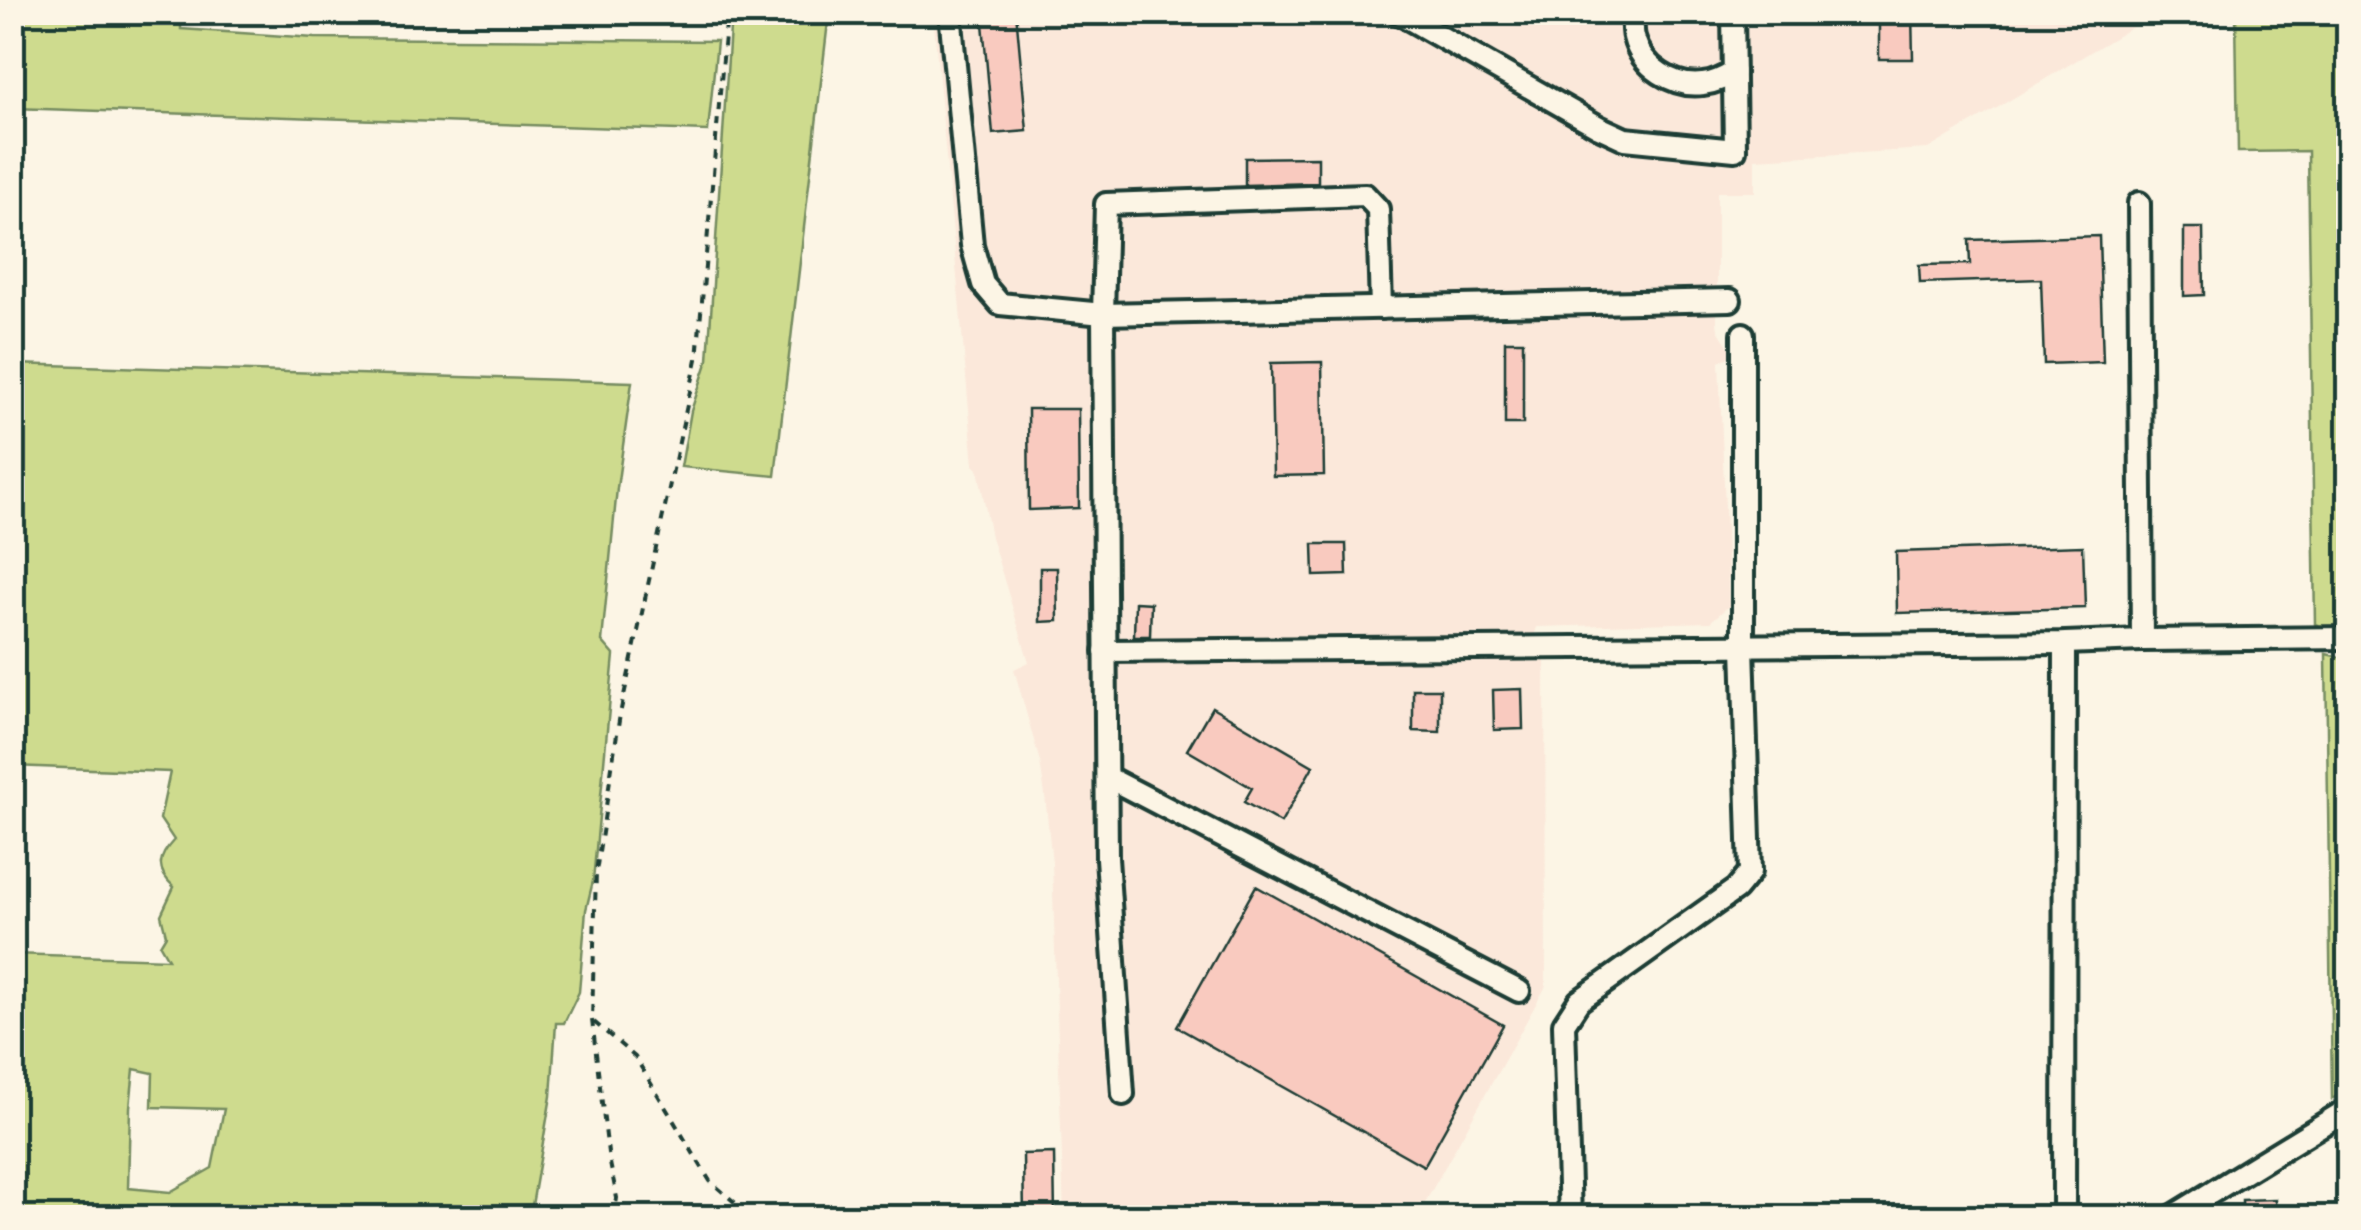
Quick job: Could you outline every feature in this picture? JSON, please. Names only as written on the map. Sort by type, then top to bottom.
[{"type":"lane","points":[[950,12],[972,245],[983,284],[1000,304],[1102,314],[1730,300]]},
{"type":"lane","points":[[1396,12],[1625,139],[1735,150],[1733,12]]},
{"type":"lane","points":[[1633,12],[1639,50],[1660,73],[1688,84],[1704,84],[1734,72]]},
{"type":"lane","points":[[1123,1094],[1107,858],[1102,314],[1106,204],[1365,195],[1378,209],[1381,308]]},
{"type":"lane","points":[[2139,203],[2142,640]]},
{"type":"lane","points":[[1570,1218],[1564,1024],[1579,1001],[1736,889],[1750,872],[1743,646],[1743,334]]},
{"type":"lane","points":[[1106,651],[2348,638]]},
{"type":"lane","points":[[2064,1218],[2065,643]]},
{"type":"lane","points":[[1106,778],[1519,991]]},
{"type":"lane","points":[[2170,1218],[2348,1109]]},
{"type":"path","points":[[614,1218],[617,1198],[592,1020],[596,872],[620,714],[697,359],[727,12]]},
{"type":"path","points":[[592,1020],[635,1057],[710,1181],[753,1218]]},
{"type":"shaded area","points":[[933,13],[2156,13],[1928,149],[1755,159],[1755,192],[1717,192],[1717,322],[1730,356],[1719,362],[1729,606],[1710,622],[1537,627],[1534,636],[1545,640],[1546,986],[1417,1217],[1064,1217],[1052,863],[1045,795],[1040,762],[1014,669],[1029,662],[974,465]]},
{"type":"green space","points":[[13,12],[181,13],[181,29],[315,38],[717,41],[708,131],[13,108]]},
{"type":"green space","points":[[731,13],[829,13],[775,476],[681,467],[691,411],[708,360]]},
{"type":"green space","points":[[2236,13],[2348,13],[2348,627],[2326,629],[2315,624],[2308,151],[2238,152]]},
{"type":"green space","points":[[13,364],[632,382],[602,641],[614,655],[593,881],[586,910],[579,992],[564,1023],[556,1023],[551,1096],[530,1217],[13,1217],[13,954],[168,959],[160,945],[166,935],[161,915],[174,887],[161,864],[174,840],[160,819],[170,772],[13,766]],"holes":[[[134,1069],[153,1073],[152,1107],[224,1109],[212,1168],[170,1192],[128,1188]]]},
{"type":"green space","points":[[2326,654],[2348,659],[2348,1089],[2332,1099]]},
{"type":"building","points":[[982,12],[1016,12],[1027,131],[993,134]]},
{"type":"building","points":[[1879,12],[1912,12],[1913,59],[1879,59]]},
{"type":"building","points":[[1318,157],[1318,183],[1245,185],[1245,158]]},
{"type":"building","points":[[2184,228],[2203,228],[2204,295],[2184,296]]},
{"type":"building","points":[[2099,236],[2103,362],[2044,364],[2041,279],[1920,283],[1919,265],[1970,264],[1969,240]]},
{"type":"building","points":[[1505,341],[1523,341],[1523,424],[1505,424]]},
{"type":"building","points":[[1322,362],[1324,475],[1273,476],[1271,363]]},
{"type":"building","points":[[1028,409],[1078,409],[1079,508],[1029,510]]},
{"type":"building","points":[[1313,544],[1346,544],[1347,575],[1314,576]]},
{"type":"building","points":[[2083,546],[2085,608],[1897,613],[1896,552]]},
{"type":"building","points":[[1040,568],[1057,568],[1058,621],[1040,622]]},
{"type":"building","points":[[1135,602],[1151,603],[1150,636],[1134,636]]},
{"type":"building","points":[[1413,689],[1440,689],[1440,732],[1413,731]]},
{"type":"building","points":[[1522,689],[1523,729],[1494,730],[1493,690]]},
{"type":"building","points":[[1212,707],[1313,766],[1281,823],[1244,802],[1252,788],[1187,750]]},
{"type":"building","points":[[1256,886],[1503,1025],[1424,1166],[1177,1027]]},
{"type":"building","points":[[1054,1153],[1055,1218],[1024,1218],[1023,1154]]},
{"type":"building","points":[[2275,1199],[2276,1218],[2242,1218],[2242,1200]]}]
